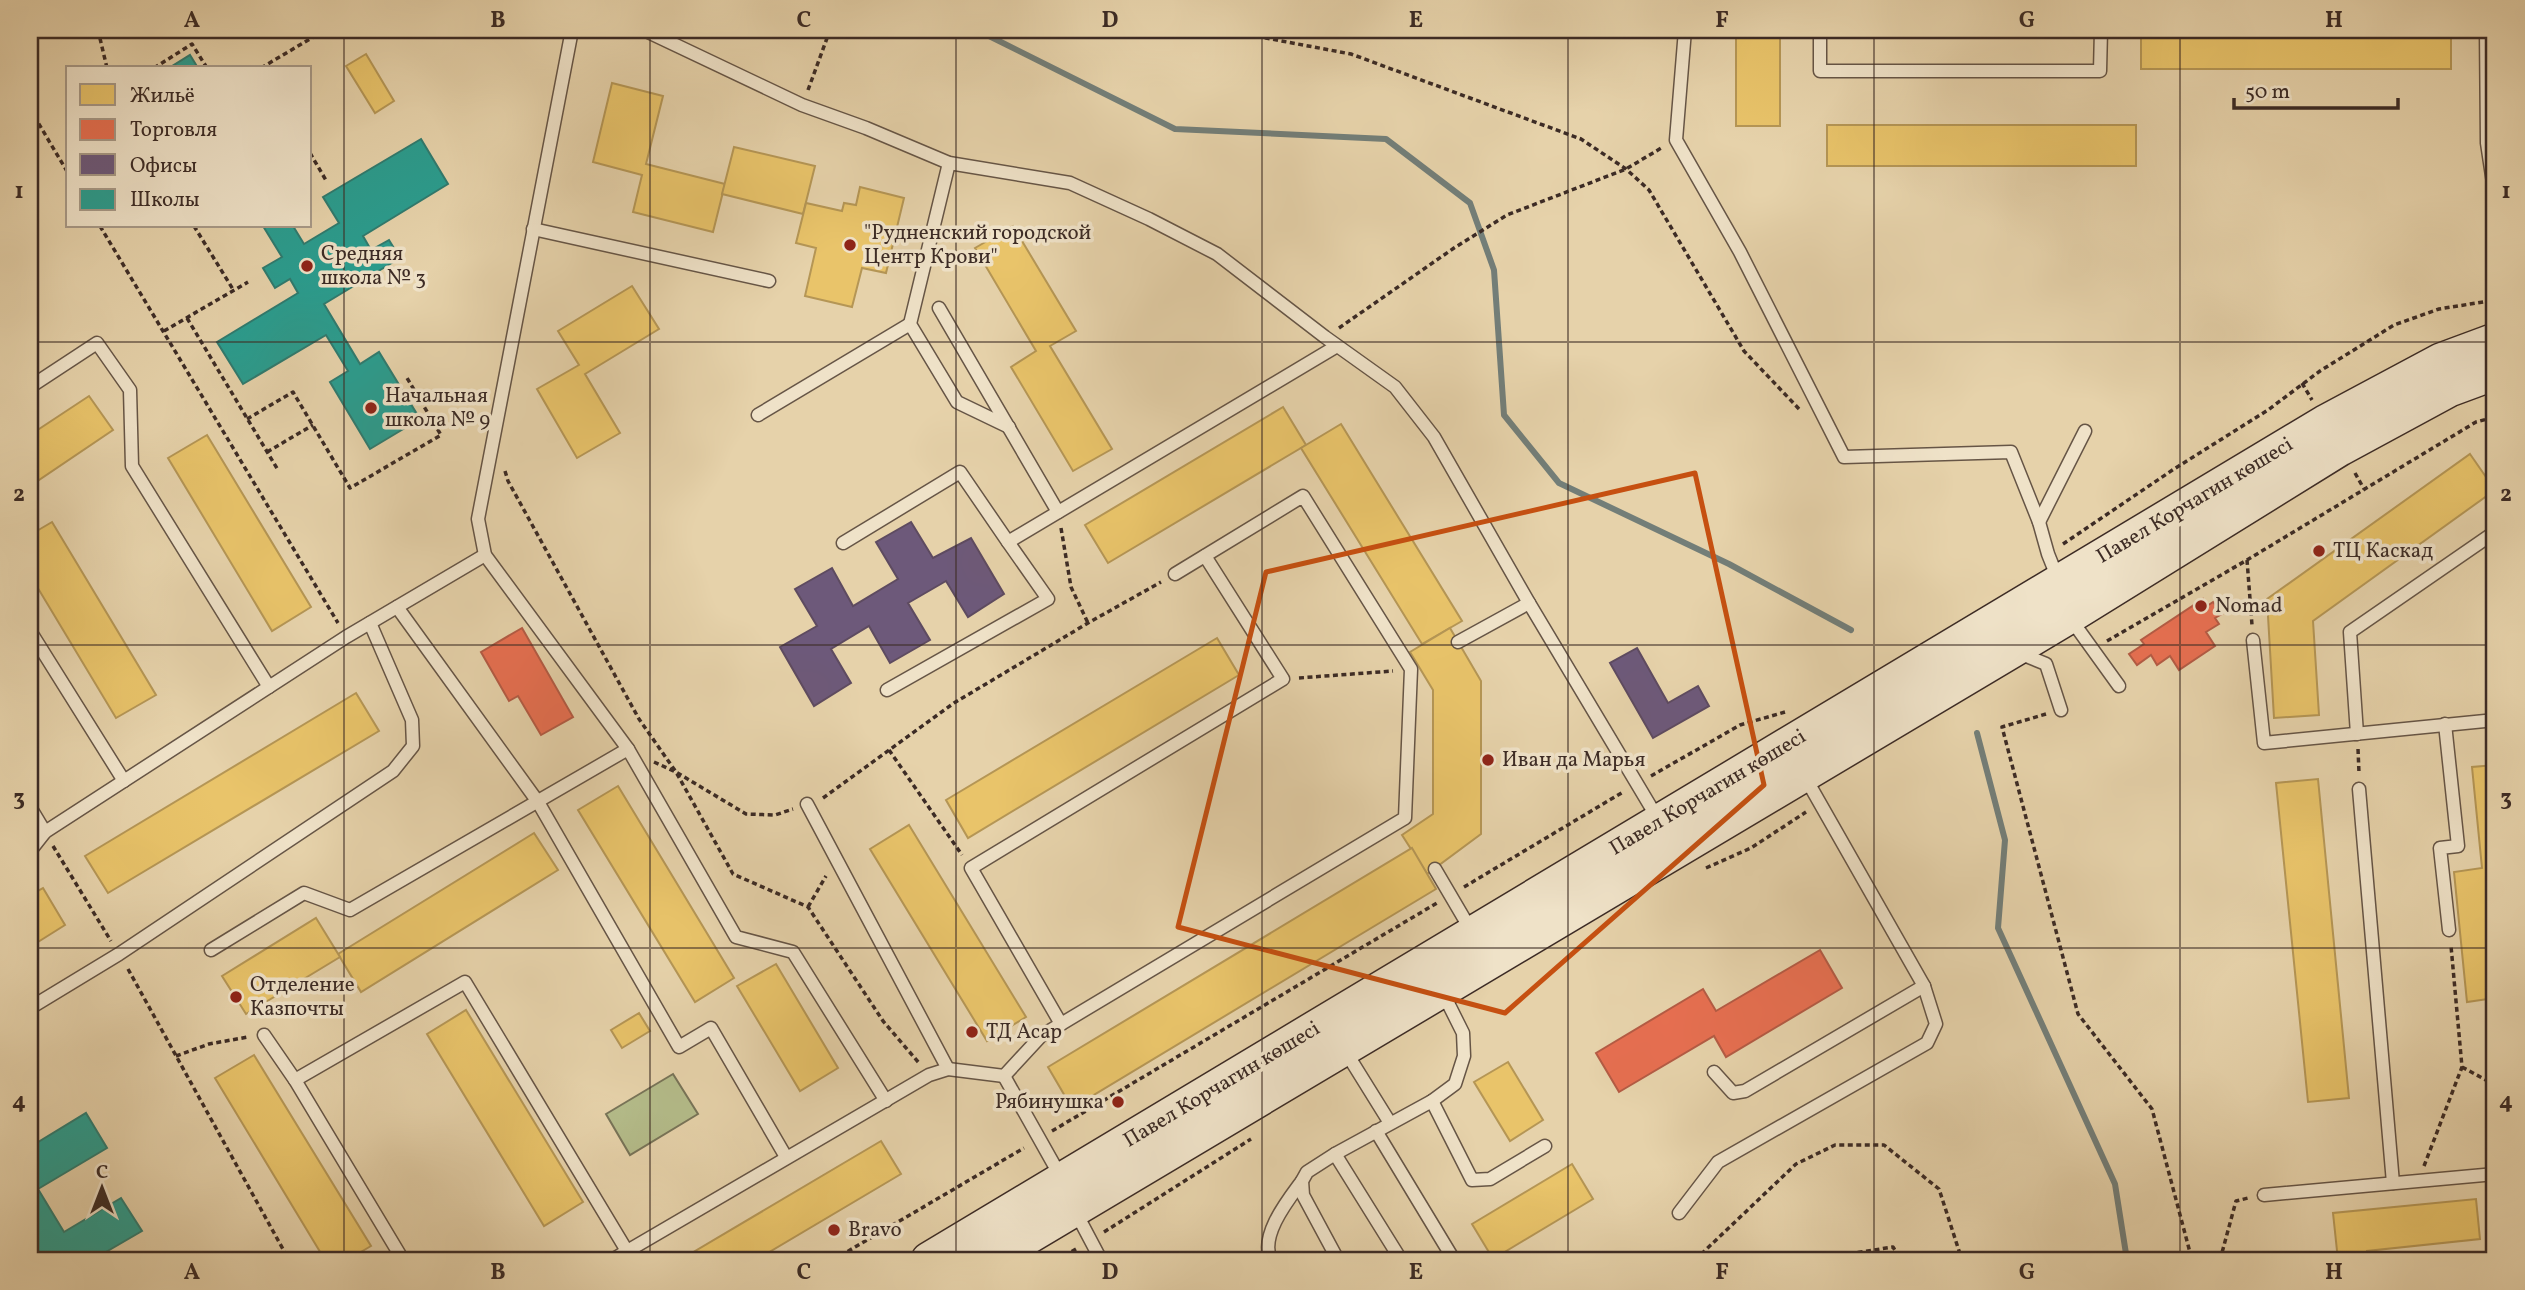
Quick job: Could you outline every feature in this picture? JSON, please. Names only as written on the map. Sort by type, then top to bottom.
[{"type":"street","name":"Павел Корчагин көшесі","points":[[1289,1063],[1343,1048],[1442,989],[1812,788],[2058,591],[2325,423],[2441,361],[2495,341]]},
{"type":"street","name":"Павел Корчагин көшесі","points":[[2058,591],[2340,448],[2449,389],[2495,372]]},
{"type":"street","name":"Павел Корчагин көшесі","points":[[929,1260],[1068,1195],[1289,1063],[1473,934],[1660,822],[2002,636]]},
{"type":"street","name":"Павел Корчагин көшесі","points":[[988,1260],[1068,1195]]},
{"type":"lane","points":[[572,30],[478,519],[485,555],[628,749],[736,937],[793,952],[886,1101]]},
{"type":"lane","points":[[644,30],[802,105],[949,163],[1070,183],[1149,219],[1217,254],[1395,387],[1434,437],[1529,603],[1660,822]]},
{"type":"lane","points":[[1685,30],[1676,140],[1740,252],[1844,457],[2011,452],[2039,522],[2058,591],[2119,686]]},
{"type":"lane","points":[[1820,30],[1820,71],[2101,71],[2101,30]]},
{"type":"lane","points":[[2486,30],[2487,143],[2495,196]]},
{"type":"lane","points":[[949,163],[910,324],[957,402],[1009,428]]},
{"type":"lane","points":[[533,229],[769,281]]},
{"type":"lane","points":[[939,308],[1058,512]]},
{"type":"lane","points":[[758,415],[910,324]]},
{"type":"lane","points":[[30,387],[97,343],[130,390],[132,466],[270,687]]},
{"type":"lane","points":[[1008,542],[1337,346]]},
{"type":"lane","points":[[2039,522],[2085,431]]},
{"type":"lane","points":[[843,543],[960,472],[1048,600],[887,690]]},
{"type":"lane","points":[[1004,1076],[1041,1036],[1060,1024],[1408,823],[1414,667],[1303,496],[1175,574]]},
{"type":"lane","points":[[2357,734],[2350,632],[2495,533]]},
{"type":"lane","points":[[30,851],[45,832],[346,637],[485,555]]},
{"type":"lane","points":[[1060,1024],[971,868],[1283,679],[1205,556]]},
{"type":"lane","points":[[1458,642],[1529,603]]},
{"type":"lane","points":[[397,607],[538,802],[679,1047],[711,1028],[786,1157]]},
{"type":"lane","points":[[30,1008],[119,954],[393,771],[413,746],[412,720],[370,623]]},
{"type":"lane","points":[[30,631],[124,781]]},
{"type":"lane","points":[[2002,636],[2046,664],[2061,709]]},
{"type":"lane","points":[[2253,640],[2264,743],[2495,720]]},
{"type":"lane","points":[[2445,724],[2458,846],[2440,848],[2449,930]]},
{"type":"lane","points":[[211,950],[304,893],[350,910],[628,749]]},
{"type":"lane","points":[[1679,1213],[1718,1162],[1927,1043],[1936,1024],[1924,986],[1812,788]]},
{"type":"lane","points":[[2359,789],[2393,1183]]},
{"type":"lane","points":[[807,804],[948,1069]]},
{"type":"lane","points":[[30,807],[45,832]]},
{"type":"lane","points":[[1435,869],[1473,934]]},
{"type":"lane","points":[[295,1080],[465,982],[627,1251]]},
{"type":"lane","points":[[1714,1072],[1733,1093],[1745,1091],[1924,986]]},
{"type":"lane","points":[[1271,1260],[1267,1253],[1276,1217],[1307,1172],[1432,1101],[1455,1084],[1464,1056],[1462,1034],[1442,989]]},
{"type":"lane","points":[[264,1035],[295,1080],[403,1260]]},
{"type":"lane","points":[[1343,1048],[1390,1123]]},
{"type":"lane","points":[[612,1260],[929,1075],[948,1069],[1004,1076]]},
{"type":"lane","points":[[1004,1076],[1101,1260]]},
{"type":"lane","points":[[1432,1101],[1472,1180],[1490,1178],[1545,1146]]},
{"type":"lane","points":[[1376,1131],[1454,1260]]},
{"type":"lane","points":[[1335,1154],[1401,1260]]},
{"type":"lane","points":[[2263,1195],[2495,1174]]},
{"type":"lane","points":[[1302,1181],[1303,1195],[1338,1260]]},
{"type":"path","points":[[98,30],[107,66]]},
{"type":"path","points":[[264,66],[325,30]]},
{"type":"path","points":[[802,105],[830,30]]},
{"type":"path","points":[[1223,30],[1351,54],[1581,138],[1626,169],[1649,190],[1744,351],[1808,419]]},
{"type":"path","points":[[157,66],[192,44],[206,66]]},
{"type":"path","points":[[30,109],[66,170]]},
{"type":"path","points":[[1325,337],[1507,215],[1626,169],[1676,140]]},
{"type":"path","points":[[312,156],[327,182]]},
{"type":"path","points":[[101,228],[346,637]]},
{"type":"path","points":[[195,228],[234,291]]},
{"type":"path","points":[[164,331],[248,282]]},
{"type":"path","points":[[2058,591],[2174,469],[2268,410],[2320,371],[2385,331],[2439,309],[2495,300]]},
{"type":"path","points":[[187,318],[278,470]]},
{"type":"path","points":[[247,419],[293,392],[350,488],[441,435],[407,378]]},
{"type":"path","points":[[2093,649],[2247,561],[2476,422],[2495,416]]},
{"type":"path","points":[[267,452],[313,425]]},
{"type":"path","points":[[508,481],[639,719],[676,772],[733,874],[808,907],[883,1021],[929,1075]]},
{"type":"path","points":[[1058,512],[1071,587],[1088,623]]},
{"type":"path","points":[[2247,561],[2253,640]]},
{"type":"path","points":[[676,772],[746,814],[775,815],[825,797],[954,703],[1175,574]]},
{"type":"path","points":[[1283,679],[1414,667]]},
{"type":"path","points":[[2061,709],[2002,727],[2078,1014],[2152,1108],[2192,1260]]},
{"type":"path","points":[[833,1260],[1637,783],[1740,725],[1786,712]]},
{"type":"path","points":[[2357,734],[2359,789]]},
{"type":"path","points":[[889,750],[971,868]]},
{"type":"path","points":[[1703,869],[1751,848],[1812,788]]},
{"type":"path","points":[[808,907],[836,858]]},
{"type":"path","points":[[2418,1181],[2462,1067],[2449,930]]},
{"type":"path","points":[[264,1035],[209,1044],[176,1056],[289,1260]]},
{"type":"path","points":[[2462,1067],[2495,1085]]},
{"type":"path","points":[[1057,1260],[1257,1135]]},
{"type":"path","points":[[1695,1260],[1796,1164],[1835,1145],[1884,1145],[1939,1189],[1962,1260]]},
{"type":"path","points":[[2220,1260],[2236,1201],[2263,1195]]},
{"type":"path","points":[[1825,1260],[1829,1257],[1893,1247],[1901,1260]]},
{"type":"highlighted area","points":[[1695,473],[1764,785],[1505,1013],[1178,927],[1266,572]]},
{"type":"green space","points":[[673,1074],[698,1114],[630,1155],[606,1114]]},
{"type":"building: Жильё","points":[[1736,30],[1780,30],[1780,126],[1736,126]]},
{"type":"building: Жильё","points":[[2141,30],[2451,30],[2451,69],[2141,69]]},
{"type":"building: Жильё","points":[[366,54],[394,101],[375,113],[346,66]]},
{"type":"building: Жильё","points":[[612,83],[663,96],[646,164],[725,184],[713,232],[633,212],[642,175],[593,162]]},
{"type":"building: Жильё","points":[[1827,125],[2136,125],[2136,166],[1827,166]]},
{"type":"building: Жильё","points":[[734,147],[815,166],[803,214],[722,194]]},
{"type":"building: Жильё","name":"\"Рудненский городской Центр Крови\"","points":[[860,187],[904,198],[886,273],[862,268],[852,307],[805,296],[816,248],[796,243],[806,203],[842,211],[844,203],[856,205]]},
{"type":"building: Жильё","points":[[1013,226],[1076,331],[1050,346],[1112,449],[1073,471],[1011,367],[1036,351],[975,248]]},
{"type":"building: Жильё","points":[[632,286],[659,329],[585,374],[620,433],[577,458],[537,389],[579,365],[558,331]]},
{"type":"building: Жильё","points":[[89,396],[113,430],[30,486],[30,435]]},
{"type":"building: Жильё","points":[[1283,407],[1306,445],[1108,563],[1085,525]]},
{"type":"building: Жильё","points":[[1341,424],[1462,621],[1422,644],[1301,448]]},
{"type":"building: Жильё","points":[[207,435],[311,607],[272,631],[168,458]]},
{"type":"building: Жильё","points":[[2470,454],[2495,490],[2313,621],[2319,715],[2274,718],[2267,599]]},
{"type":"building: Жильё","points":[[52,522],[156,695],[116,718],[30,575],[30,535]]},
{"type":"building: Жильё","points":[[1450,628],[1481,681],[1481,834],[1427,874],[1402,835],[1433,814],[1433,690],[1410,652]]},
{"type":"building: Жильё","points":[[1217,638],[1239,675],[968,838],[946,800]]},
{"type":"building: Жильё","points":[[356,693],[379,731],[108,893],[85,856]]},
{"type":"building: Жильё","points":[[2495,765],[2495,998],[2467,1002],[2454,872],[2482,868],[2472,767]]},
{"type":"building: Жильё","points":[[2318,779],[2349,1098],[2308,1102],[2276,783]]},
{"type":"building: Жильё","points":[[618,786],[734,978],[695,1002],[578,810]]},
{"type":"building: Жильё","points":[[909,825],[1026,1017],[987,1041],[870,849]]},
{"type":"building: Жильё","points":[[534,833],[558,870],[361,992],[338,954]]},
{"type":"building: Жильё","points":[[1412,848],[1436,889],[1072,1108],[1048,1067]]},
{"type":"building: Жильё","points":[[43,888],[65,925],[30,947],[30,895]]},
{"type":"building: Жильё","points":[[316,918],[340,957],[246,1014],[222,976]]},
{"type":"building: Жильё","points":[[776,964],[838,1068],[800,1091],[737,986]]},
{"type":"building: Жильё","points":[[466,1010],[583,1202],[544,1226],[427,1034]]},
{"type":"building: Жильё","points":[[639,1013],[650,1031],[622,1048],[611,1030]]},
{"type":"building: Жильё","points":[[254,1055],[371,1246],[347,1260],[325,1260],[215,1078]]},
{"type":"building: Жильё","points":[[1508,1062],[1543,1120],[1510,1141],[1474,1082]]},
{"type":"building: Жильё","points":[[881,1141],[901,1174],[756,1260],[680,1260]]},
{"type":"building: Жильё","points":[[1572,1164],[1593,1199],[1493,1259],[1472,1224]]},
{"type":"building: Жильё","points":[[2476,1199],[2480,1239],[2367,1251],[2368,1260],[2338,1260],[2333,1213]]},
{"type":"building: Торговля","points":[[2203,599],[2207,606],[2213,602],[2222,614],[2215,618],[2219,624],[2206,632],[2215,646],[2179,670],[2170,656],[2157,665],[2151,655],[2137,665],[2129,654],[2144,644],[2141,640]]},
{"type":"building: Торговля","points":[[522,628],[573,717],[541,735],[518,696],[509,701],[481,652]]},
{"type":"building: Торговля","points":[[1820,950],[1842,988],[1726,1057],[1714,1036],[1619,1092],[1596,1053],[1703,989],[1716,1011]]},
{"type":"building: Офисы","points":[[911,522],[933,558],[971,538],[1004,594],[968,617],[946,581],[908,603],[930,640],[890,663],[869,626],[831,649],[851,683],[814,706],[780,647],[817,626],[795,589],[832,568],[853,606],[898,579],[876,542]]},
{"type":"building: Офисы","points":[[1637,648],[1668,703],[1698,686],[1709,706],[1653,738],[1610,663]]},
{"type":"building: Школы","points":[[190,55],[197,66],[172,66]]},
{"type":"building: Школы","points":[[421,139],[448,184],[363,236],[371,250],[389,240],[400,258],[324,304],[360,364],[379,352],[420,419],[370,449],[330,382],[348,371],[326,335],[243,384],[217,342],[298,293],[290,279],[275,288],[263,268],[282,257],[264,228],[294,228],[304,244],[339,223],[323,197]]},
{"type":"building: Школы","points":[[86,1113],[107,1148],[38,1189],[64,1232],[121,1198],[142,1231],[92,1260],[30,1260],[30,1147]]},
{"type":"waterway","points":[[966,30],[985,34],[1175,129],[1386,139],[1470,203],[1494,270],[1504,415],[1559,483],[1729,564],[1851,630]]},
{"type":"waterway","points":[[1977,733],[2005,840],[1998,928],[2115,1184],[2127,1260]]},
{"type":"place","name":"\"Рудненский городской Центр Крови\"","points":[[850,245]]},
{"type":"place","name":"Средняя школа № 3","points":[[307,266]]},
{"type":"place","name":"Начальная школа № 9","points":[[371,408]]},
{"type":"place","name":"ТЦ Каскад","points":[[2319,551]]},
{"type":"place","name":"Nomad","points":[[2201,606]]},
{"type":"place","name":"Иван да Марья","points":[[1488,760]]},
{"type":"place","name":"Отделение Казпочты","points":[[236,997]]},
{"type":"place","name":"ТД Асар","points":[[972,1032]]},
{"type":"place","name":"Рябинушка","points":[[1118,1102]]},
{"type":"place","name":"Bravo","points":[[834,1230]]}]
